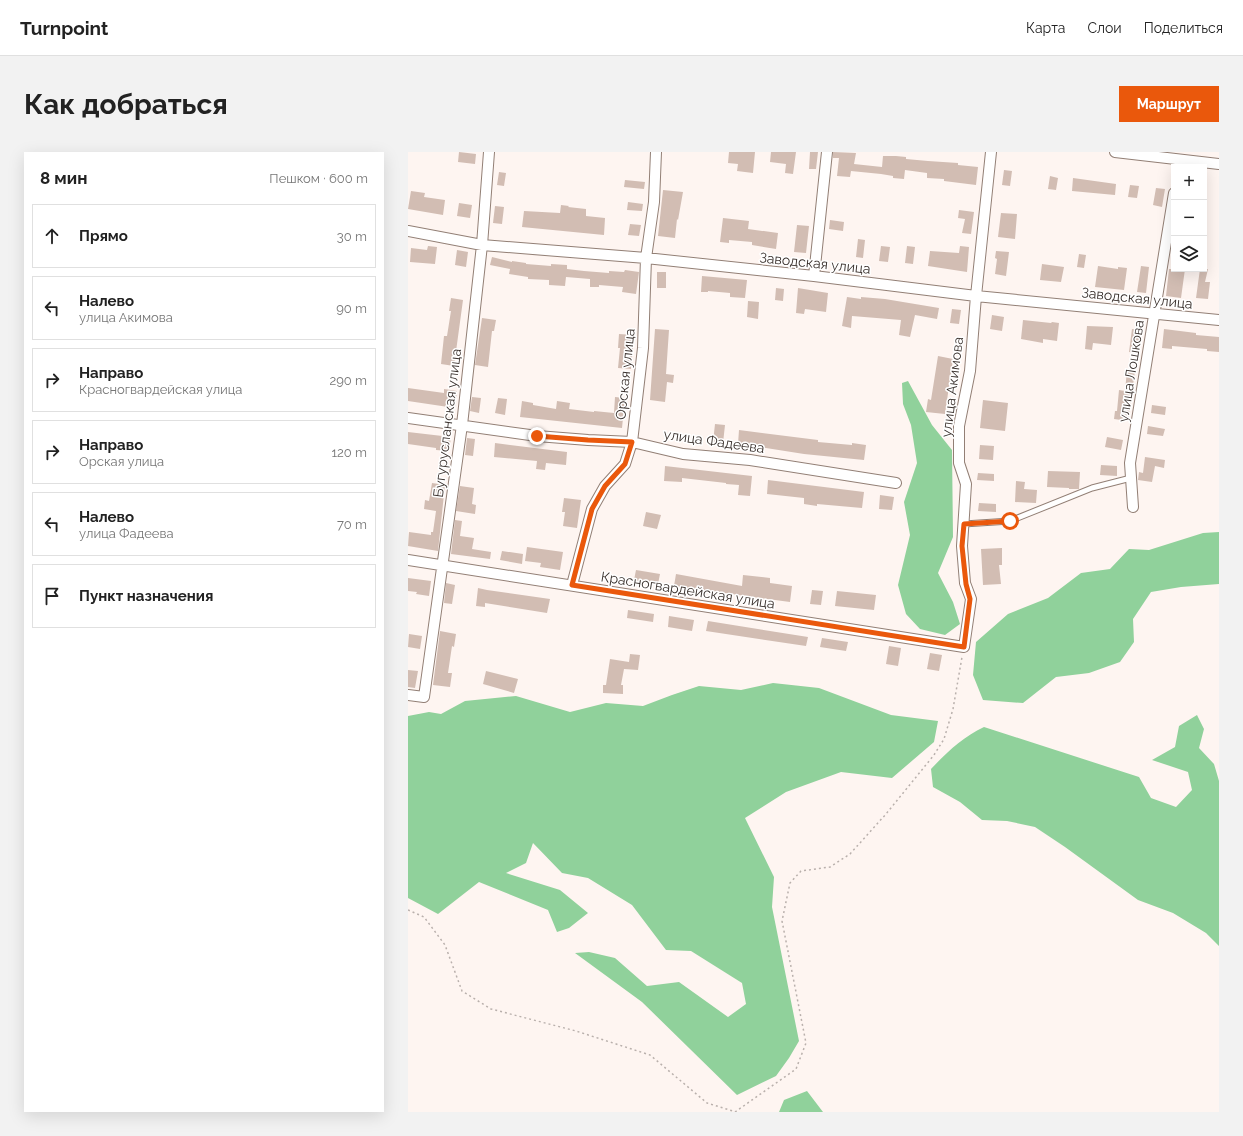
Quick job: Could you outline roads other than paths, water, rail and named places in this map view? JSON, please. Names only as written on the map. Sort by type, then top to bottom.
[{"type":"street","name":"Бугурусланская улица","points":[[408,695],[424,697],[462,425],[482,245],[489,152]]},
{"type":"street","name":"Орская улица","points":[[572,585],[592,509],[605,486],[625,464],[632,442],[643,348],[646,258],[654,202],[656,152]]},
{"type":"street","points":[[814,276],[826,152]]},
{"type":"street","name":"улица Акимова","points":[[964,647],[970,599],[966,584],[962,546],[966,484],[959,463],[959,426],[970,371],[976,296],[992,152]]},
{"type":"street","points":[[1115,152],[1219,164]]},
{"type":"street","name":"улица Лошкова","points":[[1133,507],[1130,463],[1173,200]]},
{"type":"street","name":"Заводская улица","points":[[408,231],[482,245],[646,258],[814,276],[976,296],[1219,320]]},
{"type":"street","name":"улица Фадеева","points":[[408,418],[537,436],[632,442],[683,454],[750,460],[896,483]]},
{"type":"street","name":"Красногвардейская улица","points":[[408,560],[964,647]]},
{"type":"lane","points":[[964,524],[1010,521],[1092,488],[1131,478]]}]
